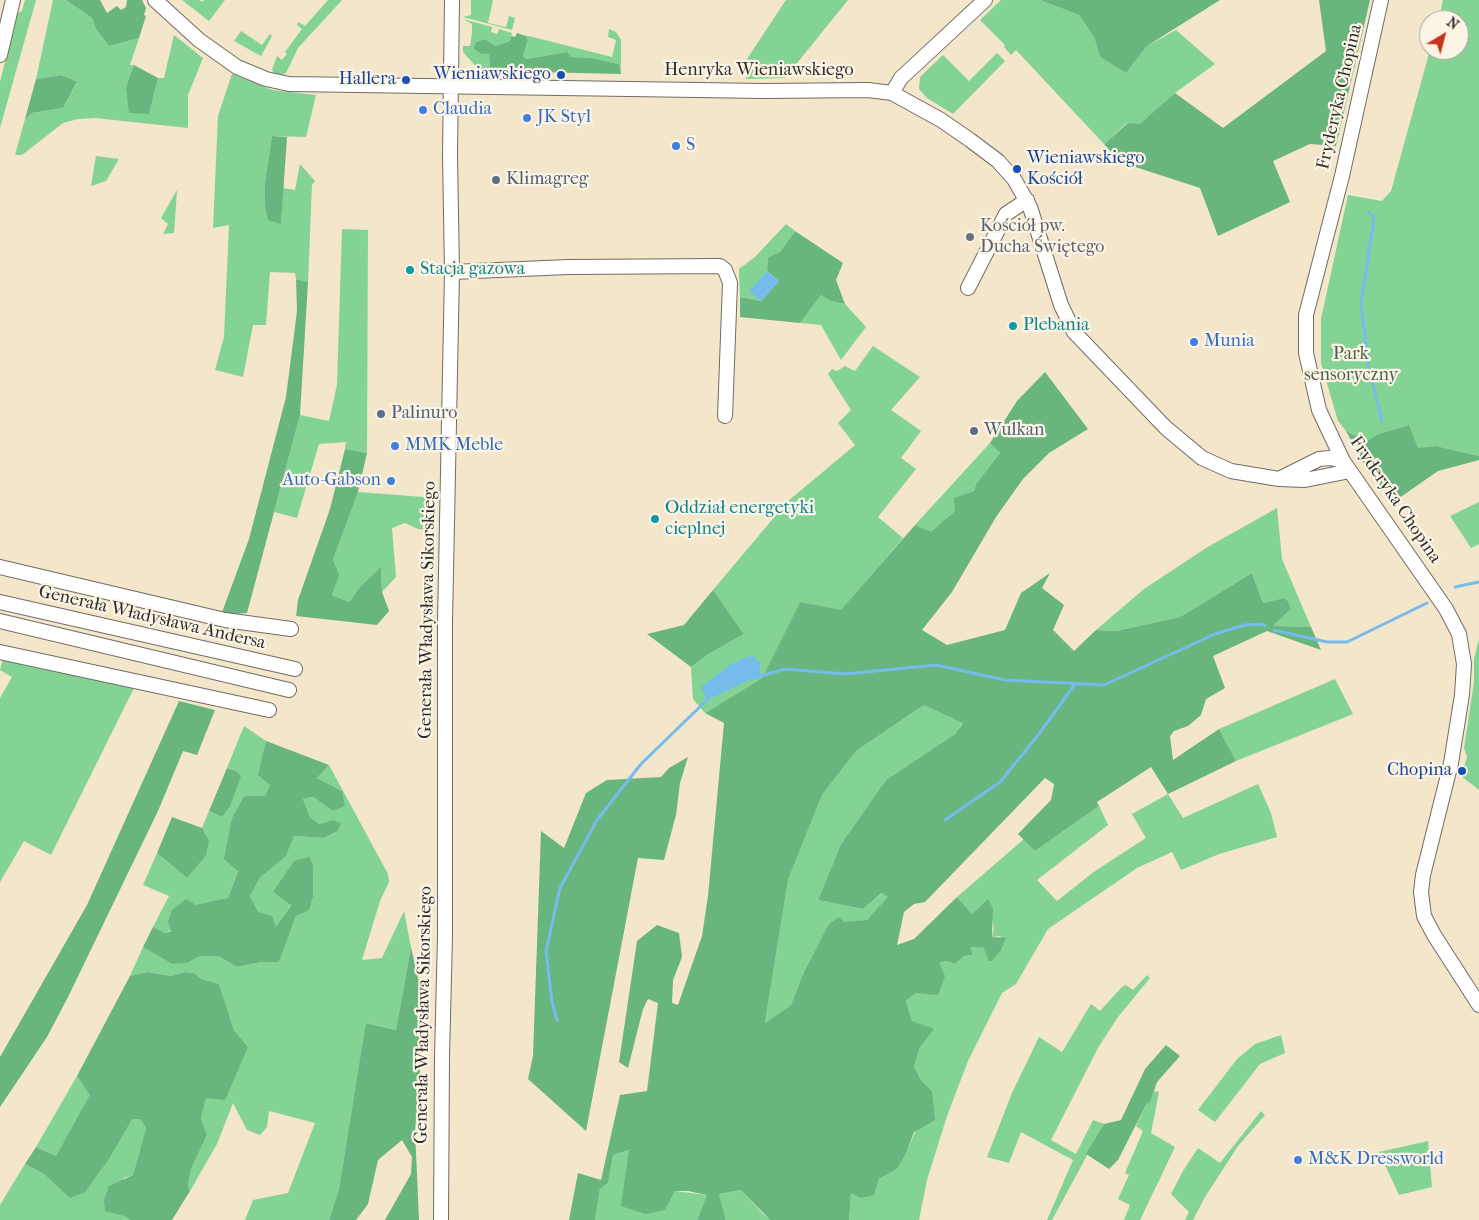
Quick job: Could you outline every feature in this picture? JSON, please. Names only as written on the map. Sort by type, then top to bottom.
[{"type":"street","points":[[0,56],[13,0]]},
{"type":"street","name":"Henryka Wieniawskiego","points":[[155,0],[184,27],[238,67],[266,79],[302,86],[868,90],[892,93],[941,120],[998,161],[1014,179],[1027,200],[1060,305],[1074,332],[1166,428],[1202,458],[1231,471],[1279,479],[1305,480],[1329,477],[1347,466]]},
{"type":"street","name":"Generała Władysława Sikorskiego","points":[[441,1220],[445,936],[445,622],[452,272],[452,0]]},
{"type":"street","points":[[892,93],[901,78],[985,0]]},
{"type":"street","name":"Fryderyka Chopina","points":[[1381,0],[1342,176],[1306,316],[1306,353],[1319,410],[1327,430],[1347,466],[1446,609],[1459,634],[1464,664],[1462,695],[1451,763],[1423,875],[1421,892],[1424,916],[1434,936],[1479,1005]]},
{"type":"street","points":[[968,288],[1006,214],[1027,200]]},
{"type":"street","points":[[452,272],[720,266],[725,270],[730,282],[725,416]]},
{"type":"street","points":[[1318,459],[1326,445],[1327,430]]},
{"type":"street","points":[[1279,479],[1318,459],[1330,458],[1347,466]]},
{"type":"street","points":[[1329,477],[1364,490]]},
{"type":"street","points":[[0,568],[225,620],[291,629]]},
{"type":"street","name":"Generała Władysława Andersa","points":[[0,602],[295,669]]},
{"type":"street","points":[[0,621],[289,690]]},
{"type":"street","points":[[0,652],[269,710]]},
{"type":"green space","points":[[25,0],[36,0],[0,128],[0,82],[17,14],[22,11]]},
{"type":"green space","points":[[53,0],[66,0],[92,18],[96,29],[109,46],[139,38],[130,65],[134,65],[126,87],[149,113],[158,78],[164,78],[174,35],[203,58],[188,95],[188,128],[95,118],[78,119],[63,123],[22,155],[15,155],[25,119],[32,113],[63,108],[77,83],[61,75],[36,79]]},
{"type":"green space","points":[[66,0],[100,0],[107,13],[117,6],[121,10],[126,7],[127,0],[142,0],[146,8],[144,15],[146,16],[139,38],[109,46],[96,29],[92,18]]},
{"type":"green space","points":[[182,0],[199,0],[202,2],[204,0],[225,0],[209,21]]},
{"type":"green space","points":[[328,0],[342,0],[298,48],[286,73],[282,75],[274,73],[272,70],[277,56],[282,60],[287,54],[285,52],[302,29],[297,25],[298,22],[305,26]]},
{"type":"green space","points":[[471,0],[493,0],[488,23],[506,27],[509,16],[515,18],[512,30],[463,17],[471,15]]},
{"type":"green space","points":[[786,0],[848,0],[785,78],[746,79],[747,59]]},
{"type":"green space","points":[[1001,0],[1040,0],[1079,15],[1094,37],[1100,57],[1126,73],[1147,46],[1176,30],[1215,64],[1175,93],[1140,125],[1127,123],[1104,144],[1016,50],[1011,55],[1004,47],[1005,45],[980,20]]},
{"type":"green space","points":[[1040,0],[1220,0],[1147,46],[1126,73],[1100,57],[1094,37],[1079,15]]},
{"type":"green space","points":[[1319,0],[1370,0],[1336,146],[1310,144],[1273,161],[1290,202],[1218,236],[1200,188],[1120,162],[1104,144],[1128,123],[1140,124],[1175,93],[1223,128],[1326,51]]},
{"type":"green space","name":"Park sensoryczny","points":[[1443,0],[1479,0],[1479,456],[1436,446],[1418,449],[1409,425],[1378,434],[1367,441],[1346,431],[1338,421],[1321,363],[1321,319],[1348,195],[1382,201],[1391,191],[1427,60],[1469,60],[1469,10],[1441,10]]},
{"type":"green space","points":[[463,19],[492,27],[491,32],[497,34],[499,29],[512,33],[510,41],[496,46],[485,39],[476,42],[473,48],[481,54],[489,54],[490,71],[481,72],[463,52],[463,46],[470,46],[472,24]]},
{"type":"green space","points":[[609,29],[616,32],[621,40],[621,74],[619,64],[590,58],[571,57],[567,52],[526,59],[523,56],[528,42],[526,36],[529,36],[612,57],[616,40],[608,37]]},
{"type":"green space","points":[[241,31],[262,45],[270,34],[272,36],[261,56],[234,41]]},
{"type":"green space","points":[[517,33],[526,36],[528,41],[523,56],[526,59],[567,52],[571,57],[591,58],[619,64],[621,74],[490,71],[489,54],[481,54],[473,48],[476,42],[485,39],[496,46],[510,41],[511,36],[515,37]]},
{"type":"green space","points":[[997,53],[1005,61],[953,114],[927,98],[919,89],[920,77],[943,55],[969,81]]},
{"type":"green space","points":[[134,65],[158,78],[149,114],[129,113],[126,87]]},
{"type":"green space","points":[[232,74],[272,90],[316,95],[306,137],[272,136],[265,182],[265,205],[281,223],[283,188],[295,190],[300,164],[315,181],[312,185],[308,282],[296,279],[295,273],[270,272],[266,325],[253,325],[243,377],[215,370],[224,337],[229,225],[213,228],[218,116]]},
{"type":"green space","points":[[61,75],[77,82],[63,108],[32,113],[25,119],[36,79]]},
{"type":"green space","points":[[272,136],[287,137],[281,224],[268,220],[265,205],[265,182]]},
{"type":"green space","points":[[96,156],[119,159],[106,181],[91,186]]},
{"type":"green space","points":[[177,190],[174,233],[163,234],[168,224],[161,218]]},
{"type":"green space","points":[[786,224],[795,231],[780,252],[768,257],[767,271],[750,291],[761,301],[740,297],[739,269],[755,257]]},
{"type":"green space","points":[[342,229],[368,230],[367,453],[345,449],[346,442],[319,444],[297,518],[274,512],[300,415],[329,421],[337,385]]},
{"type":"green space","points":[[795,231],[843,263],[836,280],[845,304],[830,301],[821,295],[800,323],[740,317],[740,297],[761,301],[779,281],[767,271],[768,257],[780,252]]},
{"type":"green space","points":[[296,279],[308,282],[300,415],[247,613],[221,615],[249,539],[286,397],[297,311]]},
{"type":"green space","points":[[821,295],[830,301],[845,304],[866,327],[841,360],[821,325],[800,323]]},
{"type":"green space","points":[[873,346],[920,377],[891,410],[921,431],[901,458],[916,469],[878,517],[903,538],[841,611],[800,602],[762,678],[705,713],[693,699],[691,667],[707,655],[744,634],[713,590],[787,502],[855,445],[838,423],[851,410],[828,374],[832,369],[837,371],[845,366],[855,371]]},
{"type":"green space","points":[[1045,372],[1088,429],[1049,453],[1023,479],[996,517],[952,592],[922,630],[947,645],[1005,630],[1021,593],[1050,573],[1042,588],[1064,605],[1053,630],[1074,651],[1096,630],[1116,631],[1180,617],[1252,573],[1263,603],[1284,598],[1288,601],[1291,609],[1273,626],[1311,627],[1321,650],[1267,631],[1213,656],[1225,688],[1206,699],[1201,715],[1188,726],[1174,731],[1170,736],[1173,760],[1219,729],[1236,761],[1168,794],[1151,767],[1097,802],[1099,806],[1035,851],[1018,834],[1051,800],[1054,784],[1045,778],[925,902],[914,904],[904,912],[897,945],[914,939],[957,897],[972,914],[988,899],[993,909],[992,937],[1006,938],[1001,950],[992,961],[989,961],[983,947],[970,947],[973,955],[964,956],[955,964],[946,961],[939,963],[945,976],[938,995],[916,993],[906,1001],[912,1021],[934,1029],[920,1047],[914,1067],[921,1080],[932,1091],[935,1120],[914,1132],[906,1154],[897,1169],[879,1179],[874,1195],[861,1198],[851,1193],[849,1220],[770,1220],[741,1190],[719,1194],[726,1220],[697,1220],[707,1195],[688,1191],[675,1191],[665,1210],[645,1214],[621,1206],[629,1150],[613,1155],[608,1183],[600,1189],[595,1220],[569,1220],[578,1173],[601,1180],[620,1095],[647,1091],[658,1003],[648,999],[643,1009],[628,1068],[619,1062],[637,941],[657,925],[679,933],[682,957],[673,980],[672,1003],[678,1005],[702,936],[708,896],[724,723],[705,713],[762,678],[800,602],[841,610],[915,525],[931,532],[955,511],[954,498],[974,491],[976,484],[1000,453],[990,443],[1017,401]],"holes":[[[924,705],[963,723],[955,734],[886,780],[841,844],[818,900],[863,909],[882,893],[888,897],[867,920],[844,922],[839,917],[828,925],[802,976],[791,1005],[765,1023],[788,880],[822,795],[856,751]]]},
{"type":"green space","points":[[1409,425],[1418,448],[1436,446],[1479,456],[1479,460],[1438,471],[1392,503],[1368,471],[1346,431],[1367,441],[1378,434]]},
{"type":"green space","points":[[990,443],[1000,453],[976,484],[974,491],[955,498],[955,511],[931,533],[915,525]]},
{"type":"green space","points":[[345,449],[367,453],[358,492],[333,560],[339,575],[332,595],[349,602],[360,587],[381,567],[382,592],[389,611],[377,625],[296,616],[298,600],[330,509]]},
{"type":"green space","points":[[358,492],[437,498],[432,516],[431,530],[418,529],[405,523],[392,528],[396,577],[382,592],[381,568],[360,587],[349,602],[332,595],[338,575],[333,560]]},
{"type":"green space","points":[[1479,502],[1479,544],[1471,548],[1450,516]]},
{"type":"green space","points":[[1277,508],[1282,559],[1311,627],[1273,626],[1291,609],[1288,601],[1284,598],[1263,603],[1252,573],[1180,617],[1116,631],[1096,630],[1144,589],[1206,548]]},
{"type":"green space","points":[[713,590],[744,634],[707,655],[691,667],[647,634],[684,625]]},
{"type":"green space","points":[[1479,639],[1479,790],[1461,776],[1467,757],[1464,748],[1474,682],[1474,659]]},
{"type":"green space","points":[[3,658],[135,686],[51,855],[24,841],[0,882],[0,698],[12,677],[0,670]]},
{"type":"green space","points":[[1335,679],[1353,714],[1236,761],[1219,729]]},
{"type":"green space","points":[[179,701],[215,710],[197,755],[183,751],[158,811],[68,997],[47,1037],[0,1107],[0,1057],[87,905]]},
{"type":"green space","points":[[924,705],[963,722],[955,734],[886,780],[841,844],[818,900],[863,909],[883,893],[889,897],[867,920],[828,925],[802,976],[791,1005],[765,1023],[788,880],[822,795],[856,751]]},
{"type":"green space","points":[[244,726],[266,741],[263,757],[270,785],[265,796],[244,796],[232,818],[229,838],[238,870],[228,898],[165,933],[153,927],[169,896],[143,885],[157,853],[187,878],[193,870],[209,840],[202,828],[209,811],[222,817],[236,771],[227,768]]},
{"type":"green space","points":[[266,741],[329,765],[317,778],[342,791],[345,806],[333,811],[313,797],[303,799],[310,817],[319,824],[333,820],[341,823],[338,831],[324,838],[294,836],[286,856],[260,878],[250,896],[258,912],[272,916],[276,927],[291,905],[273,892],[294,861],[309,857],[313,865],[313,897],[309,910],[296,916],[279,962],[262,962],[237,967],[218,956],[200,956],[187,963],[172,964],[143,947],[153,927],[165,933],[171,931],[168,922],[172,910],[186,899],[196,905],[228,898],[238,871],[224,859],[232,818],[244,796],[265,796],[270,785],[258,775]]},
{"type":"green space","points":[[688,757],[680,783],[676,815],[664,860],[638,858],[586,1131],[528,1079],[533,1056],[541,831],[564,848],[586,793],[607,780],[661,777],[669,768]]},
{"type":"green space","points":[[329,765],[388,874],[389,882],[380,901],[362,960],[382,958],[404,911],[411,947],[396,1030],[367,1023],[339,1189],[329,1220],[245,1220],[253,1200],[288,1193],[315,1123],[269,1111],[267,1127],[260,1135],[247,1130],[233,1103],[217,1144],[190,1191],[188,1186],[191,1169],[207,1135],[201,1118],[206,1097],[248,1047],[234,1030],[219,984],[202,979],[194,973],[185,972],[171,976],[147,972],[130,976],[143,947],[172,964],[187,963],[200,956],[218,956],[237,967],[262,962],[279,962],[296,916],[309,909],[313,897],[273,892],[291,904],[276,928],[258,913],[250,896],[260,878],[286,856],[294,836],[324,838],[338,831],[340,823],[333,820],[319,824],[310,817],[303,799],[313,797],[333,811],[342,791],[317,778]]},
{"type":"green space","points":[[227,768],[236,771],[241,776],[230,806],[222,817],[209,811]]},
{"type":"green space","points":[[1258,784],[1271,813],[1277,837],[1219,854],[1181,870],[1172,852],[1137,868],[1048,929],[1016,984],[1002,993],[968,1061],[947,1116],[927,1180],[919,1220],[849,1220],[851,1193],[874,1195],[879,1179],[897,1169],[906,1154],[932,1091],[921,1080],[914,1067],[920,1047],[906,1001],[916,993],[939,963],[946,961],[955,964],[964,956],[973,955],[969,947],[983,947],[989,960],[1001,936],[992,937],[994,928],[988,900],[972,914],[957,897],[1024,839],[1035,851],[1099,806],[1108,825],[1037,880],[1057,901],[1095,871],[1146,838],[1132,814],[1168,794],[1183,818]]},
{"type":"green space","points":[[172,817],[202,828],[209,840],[206,855],[187,878],[157,853]]},
{"type":"green space","points":[[411,947],[425,1009],[415,1131],[419,1220],[385,1220],[411,1174],[412,1157],[402,1140],[378,1160],[368,1204],[356,1220],[329,1220],[339,1189],[366,1023],[396,1030]]},
{"type":"green space","points":[[147,972],[171,976],[185,972],[194,973],[202,979],[219,984],[234,1030],[248,1047],[225,1100],[206,1098],[201,1118],[207,1135],[191,1169],[188,1186],[190,1191],[172,1220],[130,1220],[127,1217],[105,1211],[104,1200],[109,1186],[133,1175],[146,1128],[140,1119],[132,1119],[109,1159],[85,1192],[70,1198],[44,1174],[25,1164],[36,1147],[56,1156],[90,1095],[77,1076],[130,976]]},
{"type":"green space","points":[[1147,975],[1150,978],[1118,1017],[1099,1046],[1051,1140],[1076,1154],[1093,1120],[1104,1124],[1052,1220],[1047,1220],[1073,1160],[1021,1132],[1009,1163],[987,1157],[1012,1093],[1039,1037],[1062,1052],[1091,1004],[1100,1011],[1122,987],[1126,985],[1133,990]]},
{"type":"green space","points":[[1281,1035],[1285,1053],[1260,1064],[1215,1122],[1198,1110],[1237,1059],[1255,1044]]},
{"type":"green space","points":[[1166,1045],[1180,1056],[1157,1082],[1150,1103],[1147,1103],[1118,1160],[1109,1169],[1086,1154],[1104,1124],[1121,1120],[1145,1069]]},
{"type":"green space","points":[[77,1076],[91,1095],[56,1156],[36,1147]]},
{"type":"green space","points":[[1154,1091],[1159,1092],[1151,1133],[1175,1147],[1140,1220],[1124,1220],[1130,1205],[1118,1199],[1129,1175],[1125,1173],[1143,1131],[1136,1126],[1147,1103],[1150,1103]]},
{"type":"green space","points":[[1261,1111],[1265,1115],[1238,1146],[1205,1197],[1193,1220],[1185,1220],[1189,1212],[1171,1194],[1198,1148],[1220,1163]]},
{"type":"green space","points":[[132,1118],[140,1119],[146,1128],[133,1175],[124,1178],[106,1211],[127,1217],[130,1220],[0,1220],[0,1205],[25,1164],[44,1174],[55,1183],[97,1176]]},
{"type":"green space","points":[[1428,1141],[1432,1187],[1399,1195],[1379,1152]]},
{"type":"green space","points":[[630,1150],[622,1206],[665,1210],[675,1191],[707,1195],[697,1220],[595,1220],[600,1189],[608,1183],[613,1155]]},
{"type":"green space","points":[[741,1190],[770,1220],[726,1220],[719,1194]]},
{"type":"water","points":[[767,271],[779,281],[761,301],[749,291]]},
{"type":"water","points":[[753,656],[760,663],[760,675],[707,700],[701,687],[730,665]]},
{"type":"waterway","points":[[1369,212],[1374,219],[1361,304],[1369,368],[1382,422]]},
{"type":"waterway","points":[[1455,587],[1479,582]]},
{"type":"waterway","points":[[1274,630],[1327,642],[1347,642],[1427,603]]},
{"type":"waterway","points":[[751,679],[785,669],[845,674],[936,665],[1005,680],[1104,685],[1215,634],[1245,625],[1261,624],[1265,626]]},
{"type":"waterway","points":[[945,820],[1000,782],[1039,734],[1075,684]]},
{"type":"waterway","points":[[557,1020],[552,1002],[546,951],[560,888],[597,820],[641,764],[708,699]]},
{"type":"place","name":"Wieniawskiego","points":[[561,75]]},
{"type":"place","name":"Hallera","points":[[406,80]]},
{"type":"place","name":"Claudia","points":[[423,110]]},
{"type":"place","name":"JK Styl","points":[[527,118]]},
{"type":"place","name":"S","points":[[676,146]]},
{"type":"place","name":"Wieniawskiego Kościół","points":[[1017,169]]},
{"type":"place","name":"Klimagreg","points":[[496,180]]},
{"type":"place","name":"Kościół pw. Ducha Świętego","points":[[970,237]]},
{"type":"place","name":"Stacja gazowa","points":[[410,270]]},
{"type":"place","name":"Plebania","points":[[1013,326]]},
{"type":"place","name":"Munia","points":[[1194,342]]},
{"type":"place","name":"Palinuro","points":[[381,414]]},
{"type":"place","name":"Wulkan","points":[[974,431]]},
{"type":"place","name":"MMK Meble","points":[[395,446]]},
{"type":"place","name":"Auto-Gabson","points":[[391,481]]},
{"type":"place","name":"Oddział energetyki cieplnej","points":[[655,519]]},
{"type":"place","name":"Chopina","points":[[1462,771]]},
{"type":"place","name":"M&K Dressworld","points":[[1298,1160]]}]
